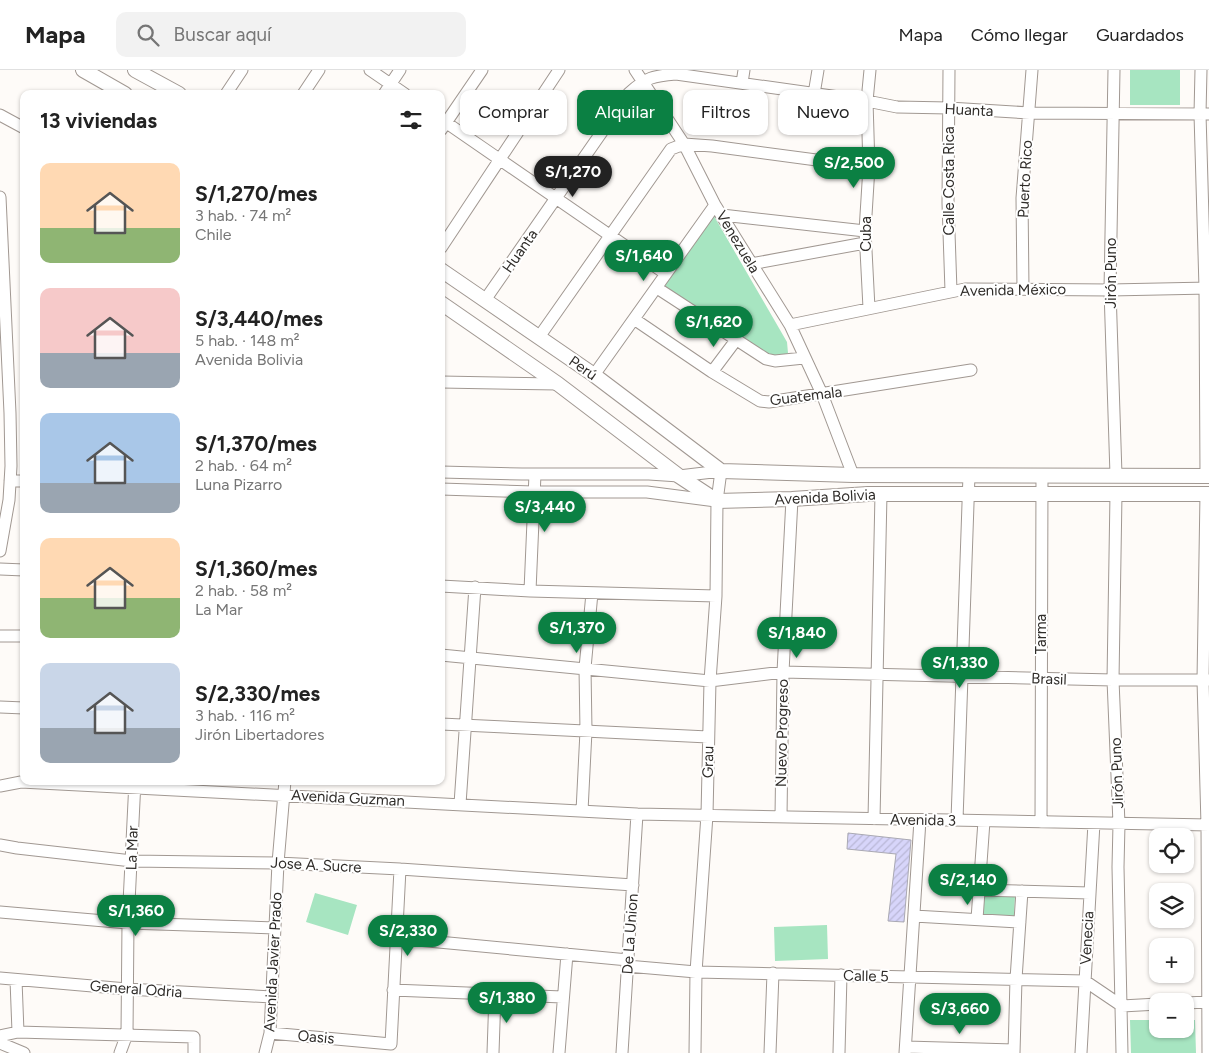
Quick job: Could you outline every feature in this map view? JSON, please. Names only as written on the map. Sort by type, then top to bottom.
[{"type":"main road","points":[[84,70],[118,90]]},
{"type":"main road","points":[[136,70],[172,90]]},
{"type":"main road","name":"Perú","points":[[445,273],[594,374],[721,471]]},
{"type":"main road","name":"Perú","points":[[445,306],[558,384],[679,476],[717,501]]},
{"type":"main road","name":"Avenida Bolivia","points":[[721,471],[853,475],[1208,476]]},
{"type":"main road","name":"Avenida Bolivia","points":[[717,501],[881,494],[1207,494]]},
{"type":"street","points":[[229,90],[242,70]]},
{"type":"street","points":[[306,90],[319,70]]},
{"type":"street","points":[[370,70],[387,89],[400,70]]},
{"type":"street","points":[[445,121],[482,70]]},
{"type":"street","points":[[445,242],[559,70]]},
{"type":"street","name":"Venezuela","points":[[635,70],[684,144],[715,205],[790,326],[822,394],[853,475]]},
{"type":"street","points":[[742,83],[744,70]]},
{"type":"street","points":[[815,90],[818,70]]},
{"type":"street","name":"Cuba","points":[[868,91],[870,70]]},
{"type":"street","name":"Calle Costa Rica","points":[[949,70],[948,203],[951,292]]},
{"type":"street","name":"Puerto Rico","points":[[1023,289],[1022,198],[1032,70]]},
{"type":"street","name":"Jirón Puno","points":[[1114,70],[1110,290],[1116,476]]},
{"type":"street","points":[[1201,70],[1204,114],[1208,476]]},
{"type":"street","name":"Huanta","points":[[485,300],[629,93],[643,80],[676,72],[788,90]]},
{"type":"street","name":"Huanta","points":[[868,101],[897,107],[949,108],[1030,114],[1204,114]]},
{"type":"street","points":[[0,115],[20,126]]},
{"type":"street","points":[[445,125],[501,160],[666,274]]},
{"type":"street","name":"Cuba","points":[[868,135],[865,237],[869,308]]},
{"type":"street","points":[[539,337],[671,149],[684,144],[712,146],[868,167]]},
{"type":"street","points":[[0,197],[5,413],[11,466],[10,481],[4,500],[0,551]]},
{"type":"street","points":[[594,374],[715,205]]},
{"type":"street","points":[[722,215],[865,237]]},
{"type":"street","points":[[751,264],[865,237]]},
{"type":"street","points":[[657,288],[770,360],[804,358]]},
{"type":"street","name":"Avenida México","points":[[790,326],[965,289],[1110,290],[1207,288]]},
{"type":"street","name":"Guatemala","points":[[634,319],[712,372],[760,401],[769,402],[971,370]]},
{"type":"street","points":[[712,372],[736,340]]},
{"type":"street","points":[[445,382],[558,384]]},
{"type":"street","points":[[11,466],[20,467]]},
{"type":"street","name":"Avenida Bolivia","points":[[445,472],[679,476],[721,471]]},
{"type":"street","name":"Grau","points":[[694,1053],[696,972],[707,815],[710,681],[716,596],[717,501],[721,471]]},
{"type":"street","points":[[530,591],[535,474]]},
{"type":"street","points":[[957,820],[969,475]]},
{"type":"street","name":"Tarma","points":[[1041,822],[1042,475]]},
{"type":"street","points":[[10,481],[20,481]]},
{"type":"street","name":"Avenida Bolivia","points":[[445,489],[534,492],[646,492],[717,501]]},
{"type":"street","points":[[874,819],[881,494]]},
{"type":"street","name":"Jirón Puno","points":[[1116,494],[1113,680],[1119,824],[1118,867],[1122,1053]]},
{"type":"street","points":[[1207,494],[1208,1053]]},
{"type":"street","name":"Nuevo Progreso","points":[[780,817],[783,672],[792,499]]},
{"type":"street","points":[[0,569],[20,570]]},
{"type":"street","points":[[445,586],[530,591],[716,596]]},
{"type":"street","points":[[460,804],[475,587]]},
{"type":"street","points":[[582,811],[586,732],[585,668],[592,593]]},
{"type":"street","points":[[0,636],[20,636]]},
{"type":"street","name":"Brasil","points":[[445,655],[710,681],[783,672],[1113,680],[1206,680]]},
{"type":"street","points":[[0,707],[20,708]]},
{"type":"street","points":[[445,724],[708,737]]},
{"type":"street","name":"Avenida Guzman","points":[[0,786],[20,782]]},
{"type":"street","name":"La Mar","points":[[127,1034],[128,923],[135,785]]},
{"type":"street","name":"Avenida Guzman","points":[[149,785],[284,795],[637,814]]},
{"type":"street","name":"Avenida Javier Prado","points":[[265,1053],[270,1033],[278,863],[285,785]]},
{"type":"street","name":"Avenida 3","points":[[637,814],[1208,825]]},
{"type":"street","name":"De La Union","points":[[622,1053],[637,814]]},
{"type":"street","points":[[920,820],[906,1050],[1014,1051],[1016,979],[1022,891]]},
{"type":"street","points":[[977,919],[984,821]]},
{"type":"street","name":"Venecia","points":[[1081,1053],[1094,823]]},
{"type":"street","name":"Jose A. Sucre","points":[[0,844],[17,848],[132,861],[278,863],[400,869],[633,885]]},
{"type":"street","points":[[400,869],[393,990],[562,997]]},
{"type":"street","points":[[978,890],[1090,893]]},
{"type":"street","points":[[0,912],[128,923],[275,928]]},
{"type":"street","points":[[914,916],[1020,922]]},
{"type":"street","name":"Calle 5","points":[[396,938],[567,954],[696,972],[1085,981]]},
{"type":"street","points":[[559,1053],[562,997],[567,954]]},
{"type":"street","points":[[770,1053],[773,973]]},
{"type":"street","points":[[838,1053],[842,975]]},
{"type":"street","name":"General Odria","points":[[0,978],[127,989],[272,997]]},
{"type":"street","points":[[16,980],[18,1032]]},
{"type":"street","points":[[1085,981],[1122,1006],[1149,1004]]},
{"type":"street","name":"Oasis","points":[[270,1033],[391,1044],[393,990]]},
{"type":"street","points":[[493,1053],[495,994]]},
{"type":"street","points":[[1194,1003],[1208,1002]]},
{"type":"street","points":[[0,1036],[18,1032],[194,1037],[194,1053]]},
{"type":"street","points":[[120,1053],[127,1034]]},
{"type":"street","points":[[0,1043],[24,1053]]},
{"type":"green space","points":[[1130,70],[1180,70],[1180,105],[1130,105]]},
{"type":"green space","points":[[710,216],[714,216],[787,342],[788,353],[784,356],[765,357],[666,290],[663,284]]},
{"type":"green space","points":[[315,893],[357,905],[348,935],[306,922]]},
{"type":"green space","points":[[979,894],[1015,896],[1014,918],[978,917]]},
{"type":"green space","points":[[827,925],[828,959],[775,961],[774,927]]},
{"type":"green space","points":[[1130,1020],[1149,1020],[1149,1038],[1194,1038],[1195,1020],[1196,1053],[1131,1053]]},
{"type":"building","points":[[848,833],[911,840],[904,922],[888,921],[896,854],[847,849]]}]
